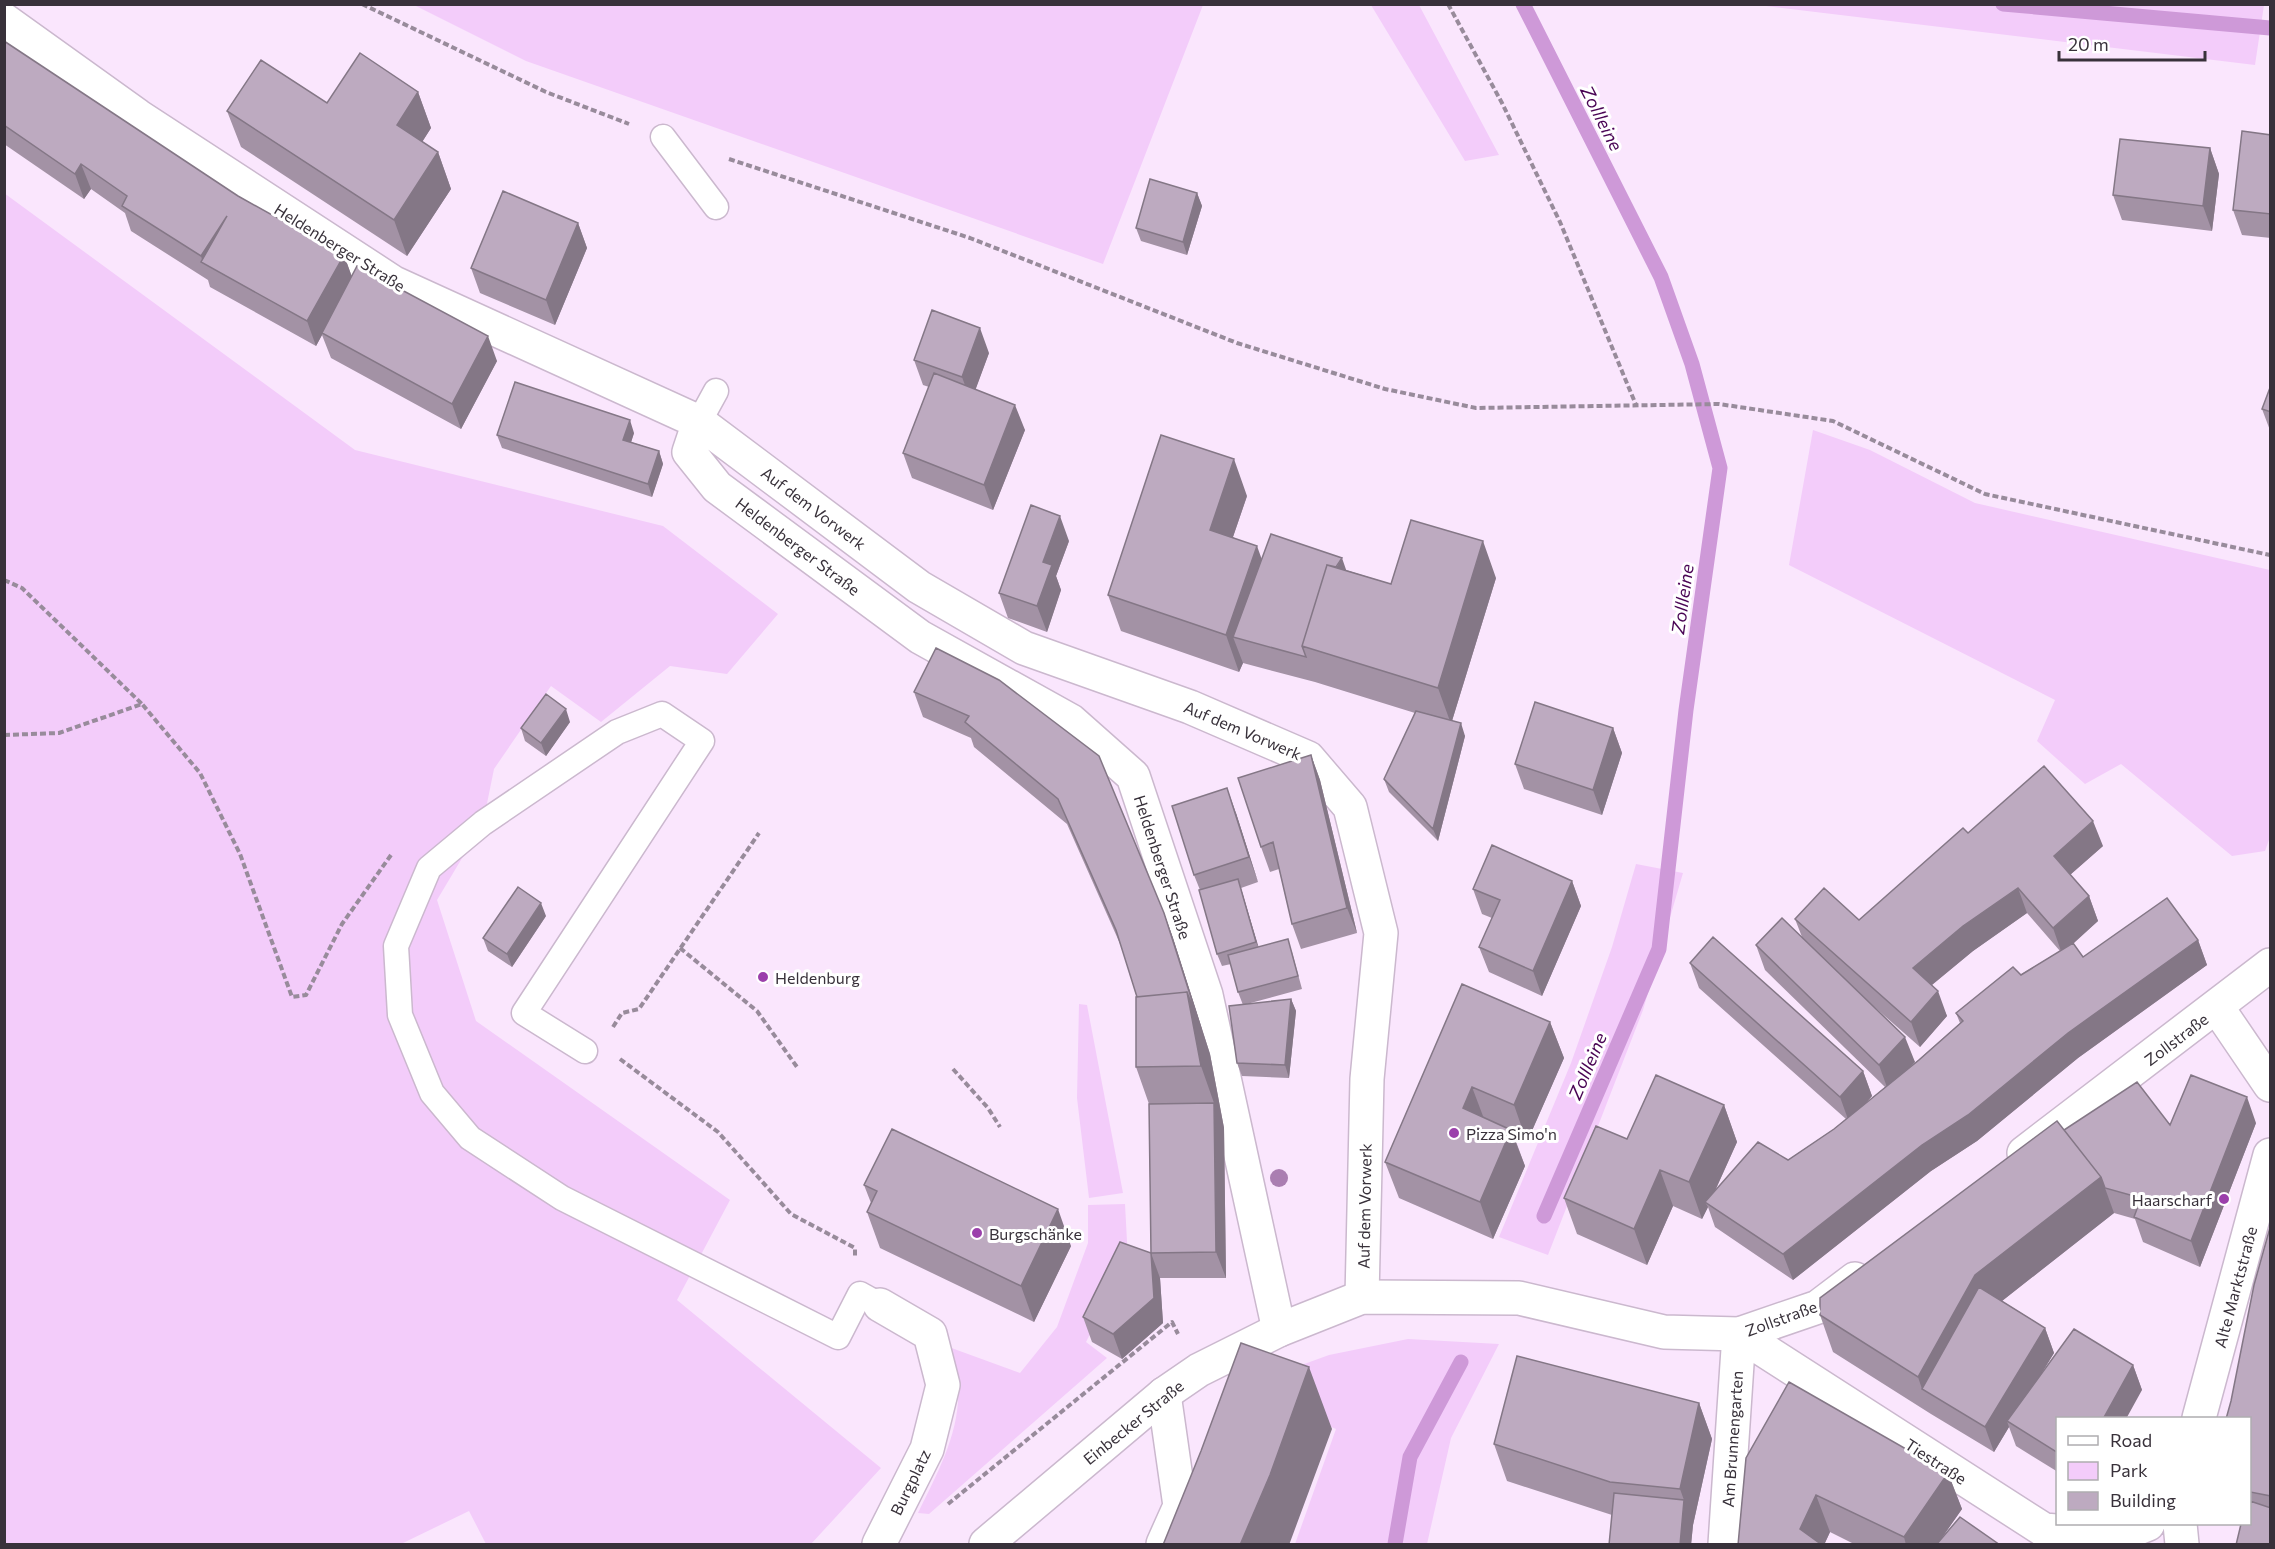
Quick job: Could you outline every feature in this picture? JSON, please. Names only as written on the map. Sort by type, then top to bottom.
[{"type":"street","name":"Heldenberger Straße","points":[[4,20],[138,116],[394,283],[699,422],[689,452],[717,487],[920,637],[1071,721],[1133,776],[1206,995],[1279,1330]]},
{"type":"street","name":"Auf dem Vorwerk","points":[[699,422],[920,587],[1024,648],[1190,707],[1308,758],[1350,807],[1381,933],[1367,1079],[1362,1297]]},
{"type":"street","name":"Zollstraße","points":[[1999,1171],[2271,965]]},
{"type":"street","points":[[2217,1007],[2271,1085]]},
{"type":"street","name":"Alte Marktstraße","points":[[2200,1417],[2271,1155]]},
{"type":"street","name":"Zollstraße","points":[[1362,1297],[1519,1298],[1664,1332],[1739,1334],[1818,1307],[1875,1264]]},
{"type":"street","name":"Einbecker Straße","points":[[986,1545],[1164,1394],[1199,1370],[1279,1330],[1362,1297]]},
{"type":"street","name":"Burgplatz","points":[[879,1545],[927,1449],[943,1385],[930,1334],[880,1305]]},
{"type":"street","name":"Tiestraße","points":[[1739,1334],[2044,1530],[2119,1536],[2146,1525]]},
{"type":"street","name":"Am Brunnengarten","points":[[1725,1545],[1739,1334]]},
{"type":"street","points":[[1163,1545],[1180,1506],[1164,1394]]},
{"type":"street","points":[[2180,1525],[2182,1545]]},
{"type":"lane","points":[[663,137],[716,207]]},
{"type":"lane","points":[[699,422],[716,391]]},
{"type":"lane","points":[[593,1048],[524,1013],[702,741],[662,714],[617,732],[483,823],[429,868],[396,946],[400,1015],[432,1093],[470,1138],[562,1198],[838,1337],[860,1294],[880,1305]]},
{"type":"path","points":[[362,4],[546,92],[663,137],[970,238],[1237,343],[1385,389],[1476,408],[1719,404],[1833,421],[1985,494],[2271,555]]},
{"type":"path","points":[[1448,4],[1502,103],[1560,222],[1636,405]]},
{"type":"path","points":[[4,580],[22,588],[142,704],[200,773],[240,854],[292,997],[306,995],[342,924],[393,852]]},
{"type":"path","points":[[4,735],[59,733],[142,704]]},
{"type":"path","points":[[759,833],[639,1009],[622,1013],[593,1048],[718,1132],[791,1214],[855,1248]]},
{"type":"path","points":[[680,948],[757,1011],[797,1068]]},
{"type":"path","points":[[953,1069],[988,1108],[1000,1126]]},
{"type":"path","points":[[943,1508],[1172,1322],[1199,1370]]},
{"type":"green space","points":[[2264,4],[2255,65],[1758,5]]},
{"type":"green space","points":[[414,5],[1203,5],[1103,264],[526,61]]},
{"type":"green space","points":[[1371,5],[1419,5],[1499,155],[1465,161]]},
{"type":"green space","points":[[4,193],[355,450],[663,526],[778,614],[727,674],[670,666],[601,722],[551,686],[494,769],[483,823],[437,900],[476,1021],[730,1200],[677,1300],[881,1468],[811,1544],[486,1544],[469,1511],[401,1544],[5,1544]]},
{"type":"green space","points":[[1813,430],[1870,450],[1975,503],[2270,570],[2270,837],[2265,851],[2232,856],[2121,764],[2085,784],[2037,741],[2055,700],[1789,565]]},
{"type":"green space","points":[[1636,864],[1683,873],[1643,1010],[1548,1255],[1499,1237],[1571,1063],[1612,947]]},
{"type":"green space","points":[[1079,1004],[1087,1005],[1123,1193],[1089,1198],[1077,1098]]},
{"type":"green space","points":[[1125,1204],[1128,1260],[1086,1342],[1107,1358],[929,1514],[918,1513],[946,1452],[956,1419],[958,1386],[946,1346],[1020,1373],[1057,1327],[1088,1243],[1088,1205]]},
{"type":"green space","points":[[1408,1339],[1499,1344],[1451,1438],[1427,1544],[1295,1544],[1336,1429],[1264,1397],[1274,1375],[1329,1355]]},
{"type":"building","points":[[4,41],[238,196],[344,255],[307,321],[201,262],[227,216],[201,256],[122,206],[127,196],[81,164],[75,174],[4,125]]},
{"type":"building","points":[[360,53],[418,92],[397,125],[438,152],[394,220],[227,111],[261,60],[327,103]]},
{"type":"building","points":[[2242,131],[2271,135],[2271,214],[2233,210]]},
{"type":"building","points":[[2120,139],[2210,148],[2203,206],[2113,195]]},
{"type":"building","points":[[1150,179],[1197,193],[1183,242],[1136,228]]},
{"type":"building","points":[[503,191],[578,223],[546,300],[471,268]]},
{"type":"building","points":[[357,266],[488,336],[452,404],[322,333]]},
{"type":"building","points":[[932,310],[980,328],[962,377],[914,360]]},
{"type":"building","points":[[934,373],[1015,405],[984,485],[903,453]]},
{"type":"building","points":[[515,382],[630,420],[623,440],[659,451],[648,484],[497,435]]},
{"type":"building","points":[[2271,385],[2271,412],[2262,409]]},
{"type":"building","points":[[1161,435],[1234,459],[1210,530],[1257,546],[1226,635],[1108,595]]},
{"type":"building","points":[[1031,505],[1060,516],[1043,562],[1052,565],[1037,606],[999,593]]},
{"type":"building","points":[[1411,520],[1483,541],[1438,688],[1302,646],[1327,565],[1391,584]]},
{"type":"building","points":[[1271,534],[1342,558],[1336,567],[1327,565],[1302,646],[1306,657],[1233,637]]},
{"type":"building","points":[[936,648],[999,680],[1099,756],[1164,913],[1201,1029],[1187,992],[1137,997],[1116,930],[1058,799],[965,722],[969,716],[914,692]]},
{"type":"building","points":[[546,694],[566,709],[541,743],[521,728]]},
{"type":"building","points":[[1535,702],[1613,728],[1593,790],[1515,764]]},
{"type":"building","points":[[1416,711],[1461,723],[1433,829],[1384,779]]},
{"type":"building","points":[[1311,755],[1347,908],[1292,924],[1273,842],[1261,847],[1238,778]]},
{"type":"building","points":[[2044,766],[2093,821],[2054,856],[2089,896],[2053,928],[2018,888],[1963,926],[1913,968],[1938,991],[1911,1022],[1795,919],[1824,888],[1859,920],[1963,828],[1968,833]]},
{"type":"building","points":[[1227,788],[1249,857],[1194,875],[1172,806]]},
{"type":"building","points":[[1492,845],[1572,881],[1533,971],[1479,947],[1500,900],[1473,889]]},
{"type":"building","points":[[1238,879],[1256,942],[1217,954],[1199,890]]},
{"type":"building","points":[[518,887],[541,903],[507,954],[483,938]]},
{"type":"building","points":[[2167,898],[2198,940],[2068,1033],[1968,1115],[1922,1145],[1783,1254],[1705,1202],[1758,1142],[1788,1160],[1834,1129],[1963,1021],[1956,1013],[2013,967],[2021,975],[2073,943],[2083,957]]},
{"type":"building","points":[[1782,918],[1905,1037],[1879,1065],[1756,945]]},
{"type":"building","points":[[1713,937],[1863,1071],[1840,1097],[1690,963]]},
{"type":"building","points":[[1288,939],[1298,976],[1238,992],[1228,955]]},
{"type":"building","points":[[1462,984],[1550,1022],[1514,1105],[1472,1087],[1463,1108],[1511,1130],[1480,1202],[1385,1162]]},
{"type":"building","points":[[1187,992],[1201,1066],[1136,1067],[1136,997]]},
{"type":"building","points":[[1291,999],[1285,1065],[1237,1063],[1229,1006]]},
{"type":"building","points":[[1656,1075],[1724,1105],[1689,1182],[1660,1170],[1634,1229],[1564,1198],[1596,1126],[1627,1139]]},
{"type":"building","points":[[2191,1075],[2247,1097],[2191,1241],[2134,1217],[2141,1198],[2105,1188],[2101,1177],[2064,1130],[2137,1082],[2170,1125]]},
{"type":"building","points":[[1214,1103],[1216,1252],[1151,1253],[1149,1104]]},
{"type":"building","points":[[2057,1121],[2101,1177],[1975,1275],[1918,1377],[1820,1315],[1820,1298]]},
{"type":"building","points":[[892,1129],[1058,1209],[1021,1286],[867,1212],[877,1191],[864,1185]]},
{"type":"building","points":[[2271,1224],[2271,1496],[2251,1492],[2251,1417],[2227,1417],[2254,1285]]},
{"type":"building","points":[[1120,1242],[1151,1253],[1154,1298],[1113,1334],[1083,1317]]},
{"type":"building","points":[[1979,1287],[2045,1328],[1985,1427],[1922,1389]]},
{"type":"building","points":[[2074,1329],[2133,1365],[2104,1417],[2056,1417],[2056,1452],[2007,1421]]},
{"type":"building","points":[[1241,1343],[1309,1367],[1270,1475],[1240,1545],[1163,1545],[1201,1451]]},
{"type":"building","points":[[1517,1356],[1699,1403],[1680,1489],[1610,1482],[1494,1444]]},
{"type":"building","points":[[1789,1382],[1948,1473],[1904,1537],[1816,1495],[1800,1529],[1822,1545],[1738,1545],[1746,1458]]},
{"type":"building","points":[[1614,1493],[1684,1500],[1680,1545],[1609,1545]]},
{"type":"building","points":[[2251,1501],[2271,1508],[2271,1545],[2236,1545],[2241,1525],[2251,1525]]},
{"type":"building","points":[[1960,1517],[2000,1545],[1936,1545]]},
{"type":"waterway","name":"Zollleine","points":[[1523,4],[1661,277],[1692,364],[1720,468],[1686,710],[1659,949],[1544,1216]]},
{"type":"waterway","points":[[2003,4],[2270,28]]},
{"type":"waterway","name":"Zollleine","points":[[1395,1544],[1410,1457],[1461,1362]]},
{"type":"place","name":"Heldenburg","points":[[763,977]]},
{"type":"place","name":"Pizza Simo'n","points":[[1454,1133]]},
{"type":"place","name":"Haarscharf","points":[[2224,1199]]},
{"type":"place","name":"Burgschänke","points":[[977,1233]]}]
